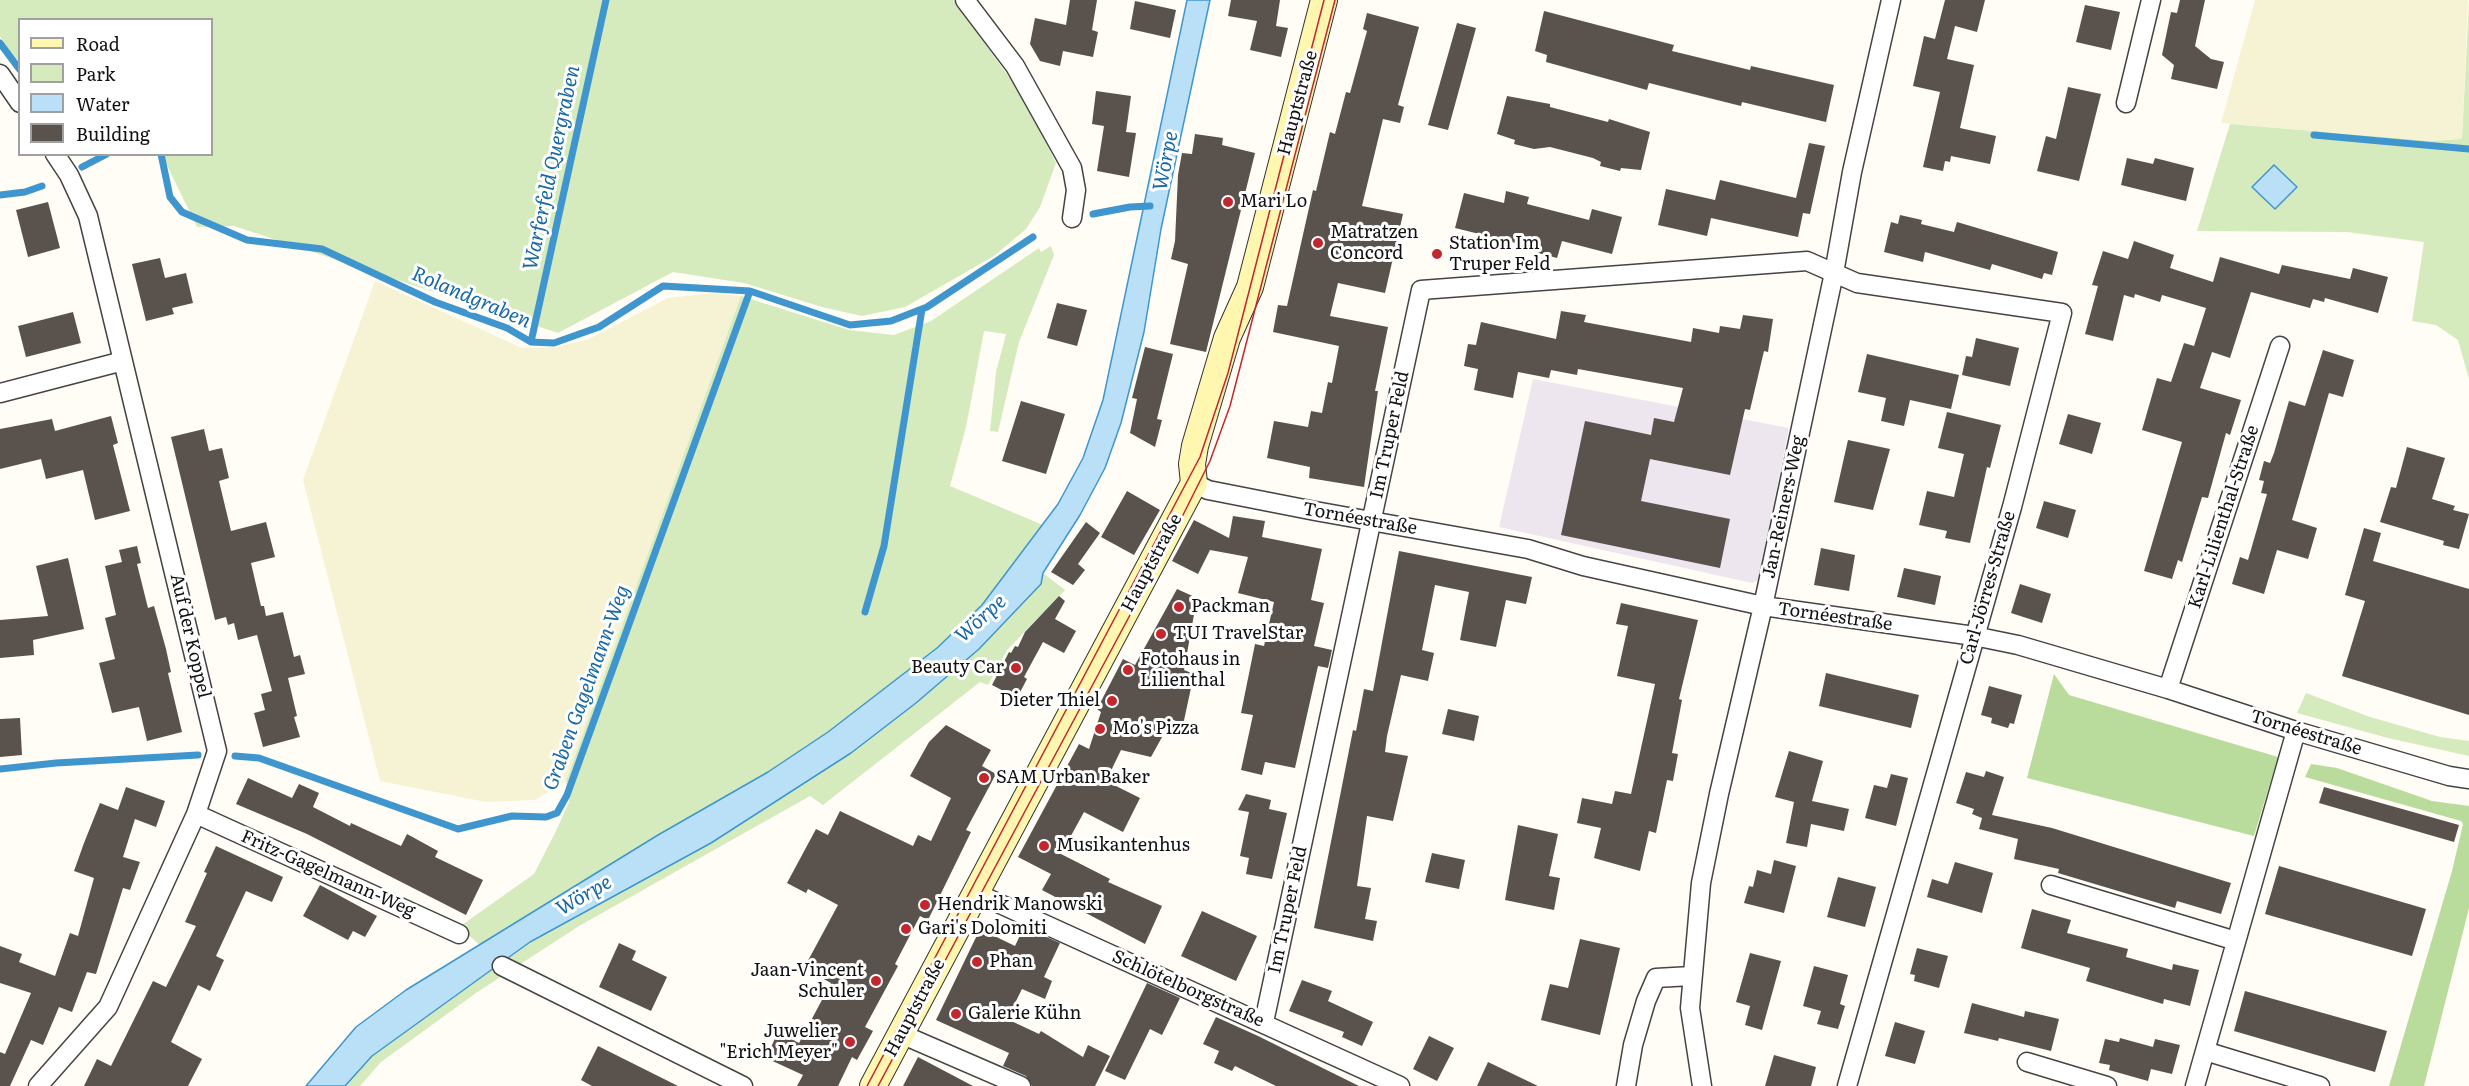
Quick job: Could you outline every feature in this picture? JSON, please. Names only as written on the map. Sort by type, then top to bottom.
[{"type":"street","points":[[965,0],[1015,66],[1072,168],[1076,190],[1072,218]]},
{"type":"street","name":"Hauptstraße","points":[[873,1086],[1194,483],[1192,465],[1195,446],[1227,338],[1250,287],[1324,0]]},
{"type":"street","name":"Jan-Reiners-Weg","points":[[1702,1086],[1690,1008],[1691,976],[1701,883],[1719,794],[1763,606],[1834,273],[1852,172],[1891,0]]},
{"type":"street","points":[[2126,104],[2151,0]]},
{"type":"street","points":[[0,74],[18,100]]},
{"type":"street","name":"Auf der Koppel","points":[[38,1086],[108,1007],[196,814],[217,751],[88,216],[69,175],[56,156]]},
{"type":"street","name":"Im Truper Feld","points":[[1264,1022],[1421,290],[1807,261],[1834,273]]},
{"type":"street","name":"Carl-Jörres-Straße","points":[[1834,273],[1857,283],[2062,313],[2012,507],[1847,1086]]},
{"type":"street","name":"Karl-Lilienthal-Straße","points":[[2168,688],[2280,346]]},
{"type":"street","points":[[0,393],[123,361]]},
{"type":"street","name":"Tornéestraße","points":[[1194,483],[1208,490],[1528,549],[1583,566],[1763,606],[1974,636],[2070,659],[2168,688],[2296,731],[2449,777],[2469,779]]},
{"type":"street","points":[[2195,1086],[2296,731]]},
{"type":"street","name":"Fritz-Gagelmann-Weg","points":[[196,814],[459,934]]},
{"type":"street","points":[[2051,885],[2236,941]]},
{"type":"street","name":"Schlötelborgstraße","points":[[976,893],[1264,1022],[1400,1086]]},
{"type":"street","points":[[502,966],[743,1086]]},
{"type":"street","points":[[1626,1086],[1633,1045],[1646,1001],[1656,978],[1691,976]]},
{"type":"street","points":[[901,1034],[1021,1086]]},
{"type":"street","points":[[2205,1051],[2320,1086]]},
{"type":"street","points":[[2027,1062],[2107,1086]]},
{"type":"shaded area","points":[[2255,0],[2468,0],[2462,139],[2432,141],[2221,123]]},
{"type":"shaded area","points":[[375,281],[522,348],[557,347],[589,339],[668,298],[712,293],[741,296],[566,781],[535,800],[486,802],[380,781],[303,480]]},
{"type":"shaded area","points":[[1533,379],[1789,428],[1758,580],[1752,583],[1499,527]]},
{"type":"green space","points":[[0,0],[953,0],[1022,95],[1056,163],[1040,207],[1026,229],[994,256],[905,307],[862,316],[822,307],[744,283],[673,272],[558,333],[234,226],[197,227],[162,156],[213,156],[213,18],[18,18],[18,60],[13,57],[0,36]]},
{"type":"green space","points":[[2469,0],[2469,379],[2458,340],[2436,325],[2412,321],[2424,242],[2347,232],[2197,231],[2230,124],[2432,141],[2462,139]]},
{"type":"green space","points":[[1051,246],[1054,255],[1019,342],[998,432],[990,431],[996,372],[1006,334],[984,331],[966,427],[950,486],[1043,525],[982,605],[937,648],[828,732],[768,772],[658,835],[480,945],[459,927],[534,874],[569,802],[566,781],[741,296],[849,330],[894,335],[931,321],[1039,248],[1041,252]]},
{"type":"green space","points":[[1043,573],[1065,590],[1007,650],[988,685],[980,682],[823,805],[810,796],[579,926],[476,993],[381,1062],[360,1086],[345,1086],[372,1056],[530,942],[711,843],[851,753],[916,703],[979,649],[1041,584]]},
{"type":"green space","points":[[2054,674],[2069,695],[2278,757],[2254,836],[2027,778]]},
{"type":"green space","points":[[2306,693],[2370,717],[2440,737],[2469,741],[2469,756],[2388,738],[2297,713]]},
{"type":"green space","points":[[2311,764],[2337,768],[2432,801],[2469,806],[2469,908],[2424,1086],[2389,1086],[2452,871],[2463,824],[2461,821],[2305,777]]},
{"type":"water","name":"Wörpe","points":[[1187,0],[1210,0],[1161,229],[1144,332],[1121,423],[1105,468],[1080,515],[1043,573],[1041,584],[979,649],[916,703],[851,753],[711,843],[530,942],[372,1056],[345,1086],[306,1086],[356,1027],[406,990],[658,835],[768,772],[828,732],[937,648],[982,605],[1058,504],[1083,458],[1103,400]]},
{"type":"water","points":[[2274,165],[2297,187],[2275,209],[2252,187]]},
{"type":"building","points":[[1070,0],[1097,0],[1092,30],[1098,32],[1093,57],[1063,51],[1060,66],[1040,61],[1030,44],[1035,18],[1066,25]]},
{"type":"building","points":[[1231,0],[1280,0],[1276,26],[1288,28],[1281,57],[1250,50],[1257,21],[1228,16]]},
{"type":"building","points":[[1945,0],[1985,0],[1977,32],[1955,26],[1947,59],[1974,65],[1960,128],[1996,136],[1990,164],[1951,156],[1950,162],[1945,161],[1943,171],[1923,167],[1940,92],[1913,86],[1924,36],[1935,39]]},
{"type":"building","points":[[2180,0],[2205,0],[2195,46],[2211,59],[2224,62],[2217,89],[2171,79],[2174,65],[2162,55],[2171,12],[2177,13]]},
{"type":"building","points":[[1135,1],[1176,10],[1170,38],[1130,29]]},
{"type":"building","points":[[2085,5],[2120,12],[2111,50],[2076,42]]},
{"type":"building","points":[[1544,11],[1674,45],[1672,51],[1750,70],[1751,66],[1834,85],[1826,122],[1742,102],[1741,106],[1649,83],[1647,90],[1546,62],[1547,55],[1535,51]]},
{"type":"building","points":[[1367,13],[1419,27],[1398,105],[1404,107],[1400,123],[1383,119],[1362,206],[1403,214],[1385,293],[1338,283],[1330,316],[1388,327],[1375,391],[1378,391],[1364,487],[1309,478],[1310,467],[1267,458],[1274,421],[1308,427],[1311,411],[1322,413],[1328,382],[1332,383],[1339,346],[1273,332],[1278,305],[1287,306],[1313,190],[1316,191],[1330,132],[1335,134],[1346,92],[1350,93],[1367,31],[1363,29]]},
{"type":"building","points":[[1457,23],[1476,28],[1448,130],[1428,125]]},
{"type":"building","points":[[2068,87],[2101,94],[2079,181],[2037,171],[2046,136],[2056,139]]},
{"type":"building","points":[[1096,91],[1131,96],[1126,132],[1136,133],[1129,177],[1097,171],[1104,126],[1092,124]]},
{"type":"building","points":[[1507,96],[1550,104],[1550,107],[1608,122],[1609,119],[1650,132],[1641,170],[1621,168],[1620,171],[1600,166],[1601,162],[1593,158],[1550,147],[1534,149],[1514,144],[1515,140],[1497,134]]},
{"type":"building","points":[[1195,134],[1223,138],[1222,145],[1255,153],[1206,352],[1170,344],[1188,264],[1171,259],[1175,241],[1178,175],[1182,153],[1192,154]]},
{"type":"building","points":[[1809,143],[1825,146],[1810,214],[1803,213],[1798,237],[1711,218],[1707,236],[1658,225],[1666,189],[1715,200],[1720,180],[1796,198]]},
{"type":"building","points":[[2127,158],[2153,164],[2155,158],[2194,168],[2186,201],[2121,185]]},
{"type":"building","points":[[1506,191],[1529,197],[1527,204],[1589,220],[1592,209],[1622,217],[1612,254],[1562,241],[1557,258],[1515,247],[1516,243],[1455,228],[1464,193],[1504,203]]},
{"type":"building","points":[[48,202],[60,248],[28,257],[16,210]]},
{"type":"building","points":[[1900,215],[1922,220],[1921,224],[1954,232],[1957,222],[2058,252],[2052,275],[2044,273],[2042,279],[1992,264],[1990,270],[1925,252],[1923,262],[1884,252],[1891,222],[1898,224]]},
{"type":"building","points":[[2134,241],[2174,255],[2170,268],[2213,282],[2220,257],[2279,274],[2282,265],[2350,279],[2353,268],[2388,277],[2378,313],[2325,298],[2324,302],[2313,299],[2310,308],[2251,292],[2230,358],[2212,352],[2200,388],[2241,400],[2230,435],[2226,433],[2208,498],[2202,497],[2182,562],[2178,560],[2172,579],[2144,571],[2182,442],[2142,430],[2157,378],[2171,382],[2184,343],[2194,346],[2206,308],[2162,295],[2160,302],[2135,294],[2134,298],[2124,295],[2113,341],[2085,334],[2098,286],[2092,285],[2103,251],[2128,259]]},
{"type":"building","points":[[160,258],[165,278],[186,273],[193,303],[172,308],[174,314],[146,321],[132,264]]},
{"type":"building","points":[[1057,303],[1087,310],[1077,346],[1047,338]]},
{"type":"building","points":[[1561,311],[1586,315],[1584,322],[1691,342],[1693,328],[1719,333],[1720,326],[1740,329],[1743,315],[1773,319],[1768,352],[1764,351],[1750,410],[1745,409],[1730,475],[1650,459],[1641,501],[1730,519],[1720,568],[1561,535],[1585,421],[1651,435],[1654,418],[1674,422],[1683,388],[1578,369],[1577,375],[1551,370],[1549,378],[1518,372],[1513,398],[1474,390],[1478,369],[1464,366],[1468,344],[1476,345],[1481,322],[1556,339]]},
{"type":"building","points":[[73,312],[81,343],[26,357],[18,326]]},
{"type":"building","points":[[1976,338],[2019,348],[2010,386],[1962,375],[1966,356],[1972,357]]},
{"type":"building","points":[[1145,347],[1173,354],[1157,419],[1162,420],[1155,447],[1130,433],[1137,399],[1132,398]]},
{"type":"building","points":[[2323,350],[2354,360],[2343,397],[2329,393],[2292,520],[2317,528],[2308,559],[2277,550],[2264,594],[2232,584],[2240,557],[2248,560],[2267,494],[2261,493],[2264,481],[2259,480],[2264,461],[2270,463],[2289,401],[2305,406]]},
{"type":"building","points":[[1867,354],[1959,375],[1951,409],[1910,400],[1904,426],[1881,421],[1886,398],[1858,392]]},
{"type":"building","points":[[1021,401],[1065,414],[1046,474],[1002,461]]},
{"type":"building","points":[[1947,412],[2001,425],[1990,468],[1987,467],[1970,543],[1945,538],[1947,531],[1919,525],[1927,491],[1954,497],[1964,454],[1938,448]]},
{"type":"building","points":[[2068,414],[2101,423],[2092,454],[2059,444]]},
{"type":"building","points":[[111,416],[118,443],[113,445],[130,511],[95,520],[83,470],[46,479],[41,459],[0,469],[0,429],[52,419],[55,431]]},
{"type":"building","points":[[204,429],[209,451],[222,448],[229,478],[219,481],[231,531],[266,522],[275,557],[251,563],[261,606],[264,606],[266,616],[283,612],[294,657],[300,655],[305,674],[288,678],[297,716],[294,717],[300,737],[263,747],[254,713],[265,710],[261,694],[272,691],[257,635],[238,640],[234,623],[228,625],[226,617],[215,620],[171,437]]},
{"type":"building","points":[[1848,440],[1890,449],[1873,510],[1834,502]]},
{"type":"building","points":[[2407,447],[2445,458],[2432,499],[2455,506],[2453,510],[2469,514],[2459,549],[2443,545],[2444,541],[2380,522],[2391,487],[2396,488]]},
{"type":"building","points":[[1127,491],[1160,510],[1134,555],[1101,537]]},
{"type":"building","points":[[2044,501],[2076,510],[2068,538],[2036,528]]},
{"type":"building","points":[[1233,516],[1265,521],[1262,537],[1322,549],[1311,600],[1324,603],[1314,646],[1332,650],[1328,668],[1318,666],[1295,768],[1265,762],[1262,775],[1241,770],[1253,715],[1241,713],[1255,644],[1264,646],[1274,602],[1238,593],[1248,557],[1210,550],[1198,574],[1172,561],[1194,520],[1229,538]]},
{"type":"building","points":[[1086,522],[1100,533],[1078,564],[1085,570],[1073,585],[1051,572]]},
{"type":"building","points":[[2364,528],[2381,533],[2373,561],[2469,589],[2469,715],[2342,676],[2365,601],[2345,595]]},
{"type":"building","points":[[137,546],[141,563],[137,564],[148,608],[154,606],[166,649],[171,672],[168,673],[182,732],[147,741],[139,707],[112,713],[99,663],[115,659],[105,618],[116,615],[105,566],[122,562],[119,550]]},
{"type":"building","points":[[1821,548],[1855,555],[1849,591],[1814,585]]},
{"type":"building","points":[[1399,551],[1532,577],[1526,604],[1506,600],[1496,647],[1460,640],[1469,592],[1435,585],[1422,650],[1434,653],[1428,681],[1401,675],[1387,736],[1385,752],[1408,756],[1393,821],[1367,816],[1357,886],[1371,888],[1365,919],[1377,921],[1373,941],[1314,928],[1353,730],[1356,731],[1364,689],[1373,691]]},
{"type":"building","points":[[68,558],[84,629],[33,640],[34,655],[0,658],[0,620],[48,616],[36,566]]},
{"type":"building","points":[[1904,568],[1941,576],[1935,605],[1897,597]]},
{"type":"building","points":[[2020,584],[2051,594],[2042,623],[2011,613]]},
{"type":"building","points":[[1177,589],[1197,598],[1184,670],[1194,674],[1183,725],[1172,719],[1151,757],[1121,750],[1106,781],[1140,798],[1123,832],[1084,812],[1061,854],[1110,879],[1108,882],[1162,906],[1145,944],[1042,890],[1051,874],[1018,857],[1079,744],[1089,749],[1101,712],[1097,709],[1123,659],[1135,665]]},
{"type":"building","points":[[1059,596],[1065,601],[1055,619],[1076,631],[1064,653],[1043,642],[1024,677],[1027,679],[1017,698],[992,685],[1009,652],[1011,653],[1015,646],[1018,647],[1025,632]]},
{"type":"building","points":[[1621,603],[1698,620],[1679,699],[1682,700],[1672,753],[1678,754],[1673,781],[1667,780],[1656,833],[1649,831],[1640,871],[1594,858],[1601,828],[1577,823],[1582,798],[1612,804],[1615,791],[1631,794],[1655,684],[1617,676],[1628,626],[1616,624]]},
{"type":"building","points":[[1826,673],[1919,695],[1911,728],[1819,706]]},
{"type":"building","points":[[1989,686],[2022,695],[2014,724],[2010,723],[2008,728],[1991,723],[1992,718],[1981,715]]},
{"type":"building","points":[[1448,709],[1479,716],[1474,741],[1442,734]]},
{"type":"building","points":[[20,718],[22,755],[0,757],[0,719]]},
{"type":"building","points":[[946,725],[991,750],[982,766],[996,774],[966,830],[971,832],[928,920],[920,916],[895,964],[898,966],[865,1027],[873,1031],[857,1060],[852,1057],[838,1086],[797,1086],[803,1075],[766,1058],[778,1032],[799,1043],[831,983],[804,968],[838,905],[808,889],[806,893],[787,883],[816,829],[828,835],[840,811],[913,846],[918,835],[931,841],[951,798],[910,776],[929,742]]},
{"type":"building","points":[[1789,751],[1823,761],[1812,801],[1849,809],[1844,831],[1811,824],[1807,847],[1786,843],[1794,802],[1775,797]]},
{"type":"building","points":[[1986,771],[2004,777],[1992,815],[2052,828],[2231,883],[2221,914],[2177,901],[2175,908],[2058,873],[2059,869],[2014,859],[2018,839],[1979,829],[1982,818],[1972,814],[1974,809],[1956,803],[1966,772],[1984,777]]},
{"type":"building","points":[[1891,774],[1908,778],[1896,826],[1865,818],[1874,785],[1887,788]]},
{"type":"building","points":[[248,778],[292,798],[299,784],[319,793],[313,807],[350,826],[351,823],[401,846],[407,834],[438,851],[435,857],[483,880],[466,915],[307,834],[236,804]]},
{"type":"building","points":[[126,787],[165,801],[156,827],[135,819],[123,857],[140,862],[130,890],[123,888],[96,974],[87,972],[72,1012],[59,1007],[43,1045],[31,1040],[10,1086],[0,1086],[0,1052],[5,1054],[31,993],[0,983],[0,946],[22,954],[19,962],[55,976],[70,933],[78,936],[94,878],[74,871],[84,843],[100,803],[118,810]]},
{"type":"building","points":[[2324,787],[2459,825],[2454,842],[2319,803]]},
{"type":"building","points":[[1246,794],[1271,800],[1269,809],[1287,813],[1272,879],[1246,874],[1249,858],[1240,856],[1249,812],[1238,810]]},
{"type":"building","points":[[1518,825],[1558,834],[1549,876],[1560,878],[1554,910],[1505,900]]},
{"type":"building","points":[[216,846],[283,877],[272,902],[246,891],[216,956],[224,960],[210,991],[198,985],[171,1042],[202,1059],[188,1086],[84,1086],[97,1059],[111,1066],[153,981],[166,987],[196,926],[185,922],[207,873],[204,872]]},
{"type":"building","points":[[1432,853],[1465,860],[1459,889],[1425,882]]},
{"type":"building","points":[[1774,860],[1796,866],[1784,913],[1744,903],[1749,886],[1753,887],[1757,870],[1771,874]]},
{"type":"building","points":[[1955,862],[1993,873],[1982,913],[1927,897],[1932,879],[1948,884]]},
{"type":"building","points":[[2279,866],[2426,909],[2412,956],[2265,914]]},
{"type":"building","points":[[1838,877],[1876,887],[1865,927],[1827,917]]},
{"type":"building","points":[[320,885],[377,916],[365,937],[353,931],[348,940],[303,916]]},
{"type":"building","points":[[2032,909],[2071,920],[2067,933],[2128,949],[2126,957],[2172,970],[2173,964],[2199,970],[2190,1006],[2164,999],[2163,1004],[2086,981],[2090,968],[2021,948]]},
{"type":"building","points":[[1202,911],[1257,936],[1236,981],[1181,956]]},
{"type":"building","points":[[1024,927],[1060,943],[1044,977],[1052,981],[1045,999],[1022,989],[1007,1019],[1039,1034],[1041,1031],[1083,1057],[1088,1045],[1110,1056],[1095,1086],[1032,1086],[1026,1076],[1003,1066],[1009,1053],[936,1020],[980,929],[1015,946]]},
{"type":"building","points":[[1580,939],[1620,948],[1600,1035],[1541,1020],[1550,984],[1568,988]]},
{"type":"building","points":[[619,943],[636,951],[632,960],[667,977],[651,1011],[599,987]]},
{"type":"building","points":[[1917,948],[1948,956],[1939,988],[1914,981],[1915,975],[1910,974]]},
{"type":"building","points":[[1750,953],[1781,961],[1762,1030],[1745,1025],[1750,1006],[1736,1002]]},
{"type":"building","points":[[1814,966],[1848,975],[1840,1004],[1845,1006],[1838,1029],[1817,1024],[1821,1011],[1803,1006]]},
{"type":"building","points":[[1302,980],[1332,991],[1328,1001],[1373,1022],[1362,1046],[1342,1037],[1344,1032],[1289,1011]]},
{"type":"building","points":[[1147,983],[1180,998],[1162,1035],[1150,1029],[1125,1080],[1105,1071]]},
{"type":"building","points":[[2245,991],[2387,1031],[2375,1072],[2234,1031]]},
{"type":"building","points":[[1972,1003],[2024,1017],[2025,1011],[2059,1019],[2051,1051],[1999,1038],[1998,1041],[1964,1033]]},
{"type":"building","points":[[1216,1017],[1359,1086],[1276,1086],[1235,1066],[1232,1071],[1214,1063],[1219,1051],[1203,1044]]},
{"type":"building","points":[[1895,1022],[1925,1031],[1915,1064],[1885,1056]]},
{"type":"building","points":[[1429,1036],[1454,1048],[1437,1081],[1413,1069]]},
{"type":"building","points":[[2120,1038],[2153,1047],[2155,1039],[2180,1045],[2172,1074],[2151,1069],[2148,1081],[2109,1070],[2110,1065],[2099,1063],[2105,1039],[2119,1042]]},
{"type":"building","points":[[598,1046],[678,1086],[592,1086],[581,1080]]},
{"type":"building","points":[[1774,1055],[1816,1067],[1811,1086],[1765,1086]]},
{"type":"building","points":[[918,1057],[973,1086],[903,1086]]},
{"type":"building","points":[[1488,1062],[1538,1086],[1477,1086]]},
{"type":"waterway","name":"Warferfeld Quergraben","points":[[531,342],[606,0]]},
{"type":"waterway","name":"Rolandgraben","points":[[0,43],[18,67]]},
{"type":"waterway","points":[[2314,135],[2469,149]]},
{"type":"waterway","points":[[82,167],[103,156]]},
{"type":"waterway","name":"Rolandgraben","points":[[161,156],[170,197],[182,212],[247,240],[322,249],[435,302],[507,328],[531,342],[554,343],[599,327],[663,286],[750,291],[850,325],[891,321],[927,307],[1033,237]]},
{"type":"waterway","points":[[0,195],[25,192],[42,186]]},
{"type":"waterway","name":"Rolandgraben","points":[[1093,214],[1150,206]]},
{"type":"waterway","name":"Graben Gagelmann-Weg","points":[[235,756],[259,758],[458,829],[512,816],[546,817],[557,813],[567,795],[750,291]]},
{"type":"waterway","points":[[865,612],[884,546],[922,309]]},
{"type":"waterway","name":"Graben Gagelmann-Weg","points":[[0,769],[56,763],[198,755]]},
{"type":"tram line","points":[[867,1086],[1200,457],[1228,373],[1324,0]]},
{"type":"tram line","points":[[878,1086],[1176,529],[1210,461],[1230,406],[1335,0]]},
{"type":"place","name":"Mari Lo","points":[[1228,202]]},
{"type":"place","name":"Matratzen Concord","points":[[1318,243]]},
{"type":"place","name":"Station Im Truper Feld","points":[[1437,254]]},
{"type":"place","name":"Packman","points":[[1179,607]]},
{"type":"place","name":"TUI TravelStar","points":[[1161,634]]},
{"type":"place","name":"Beauty Car","points":[[1016,668]]},
{"type":"place","name":"Fotohaus in Lilienthal","points":[[1128,670]]},
{"type":"place","name":"Dieter Thiel","points":[[1112,701]]},
{"type":"place","name":"Mo's Pizza","points":[[1100,729]]},
{"type":"place","name":"SAM Urban Baker","points":[[984,778]]},
{"type":"place","name":"Musikantenhus","points":[[1044,846]]},
{"type":"place","name":"Hendrik Manowski","points":[[925,905]]},
{"type":"place","name":"Gari's Dolomiti","points":[[906,929]]},
{"type":"place","name":"Phan","points":[[977,962]]},
{"type":"place","name":"Jaan-Vincent Schuler","points":[[876,981]]},
{"type":"place","name":"Galerie Kühn","points":[[956,1014]]},
{"type":"place","name":"Juwelier \"Erich Meyer\"","points":[[850,1042]]}]
